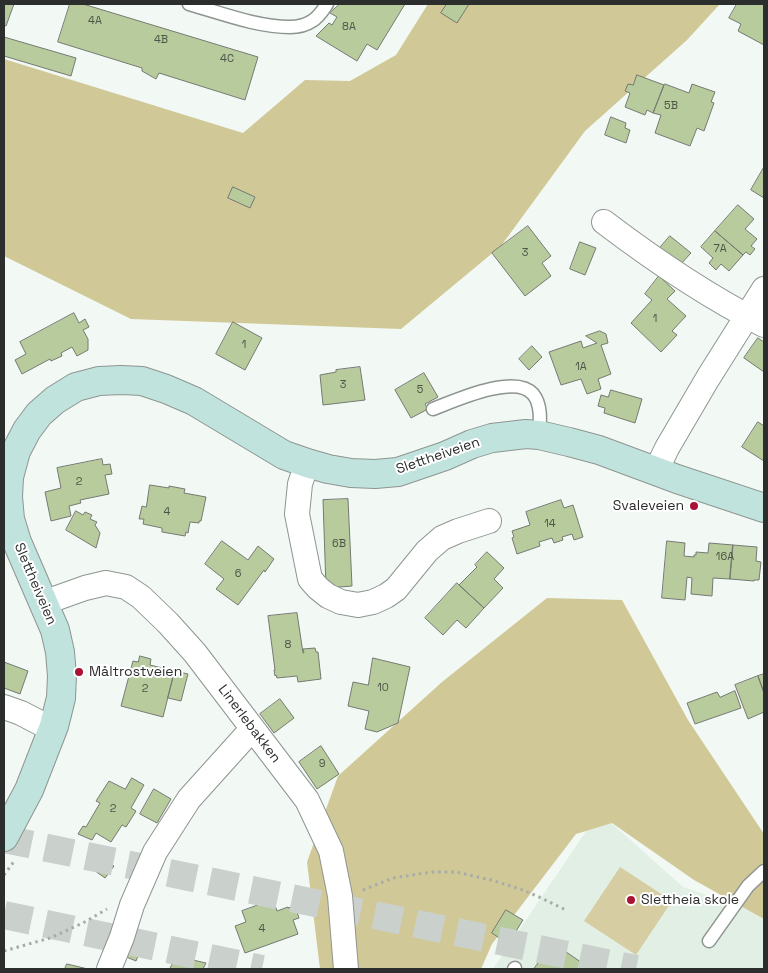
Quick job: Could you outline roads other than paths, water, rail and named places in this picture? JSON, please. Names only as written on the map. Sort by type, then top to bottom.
[{"type":"street","points":[[604,222],[686,281],[756,321]]},
{"type":"street","points":[[656,471],[672,439],[708,378],[756,321],[764,289]]},
{"type":"street","name":"Slettheiveien","points":[[4,837],[29,790],[54,726],[62,676],[60,652],[55,630],[17,542],[10,519],[8,497],[10,447],[27,430],[39,414],[55,400],[76,387],[99,381],[142,381],[166,389],[194,402],[284,455],[328,469],[351,473],[375,474],[398,472],[492,438],[526,434],[539,435],[599,450],[764,508]]},
{"type":"street","points":[[307,463],[300,484],[297,514],[310,579],[328,596],[341,602],[358,605],[374,602],[386,596],[396,588],[428,551],[442,538],[489,522]]},
{"type":"street","name":"Linerlebakken","points":[[43,603],[67,594],[106,584],[126,587],[141,597],[161,616],[195,653],[307,800],[331,851],[340,896],[346,969]]},
{"type":"street","points":[[4,707],[21,712],[42,724],[54,726]]},
{"type":"street","points":[[109,969],[155,852],[189,799],[252,729]]},
{"type":"lane","points":[[189,4],[256,22],[291,27],[313,21],[328,4]]},
{"type":"lane","points":[[433,408],[488,390],[508,386],[522,387],[532,393],[538,403],[539,435]]},
{"type":"lane","points":[[709,942],[748,886],[764,871]]},
{"type":"tunnel","points":[[4,839],[636,969]]},
{"type":"tunnel","points":[[4,915],[262,969]]},
{"type":"place","name":"Svaleveien","points":[[694,506]]},
{"type":"place","name":"Måltrostveien","points":[[79,672]]},
{"type":"place","name":"Slettheia skole","points":[[631,900]]}]
